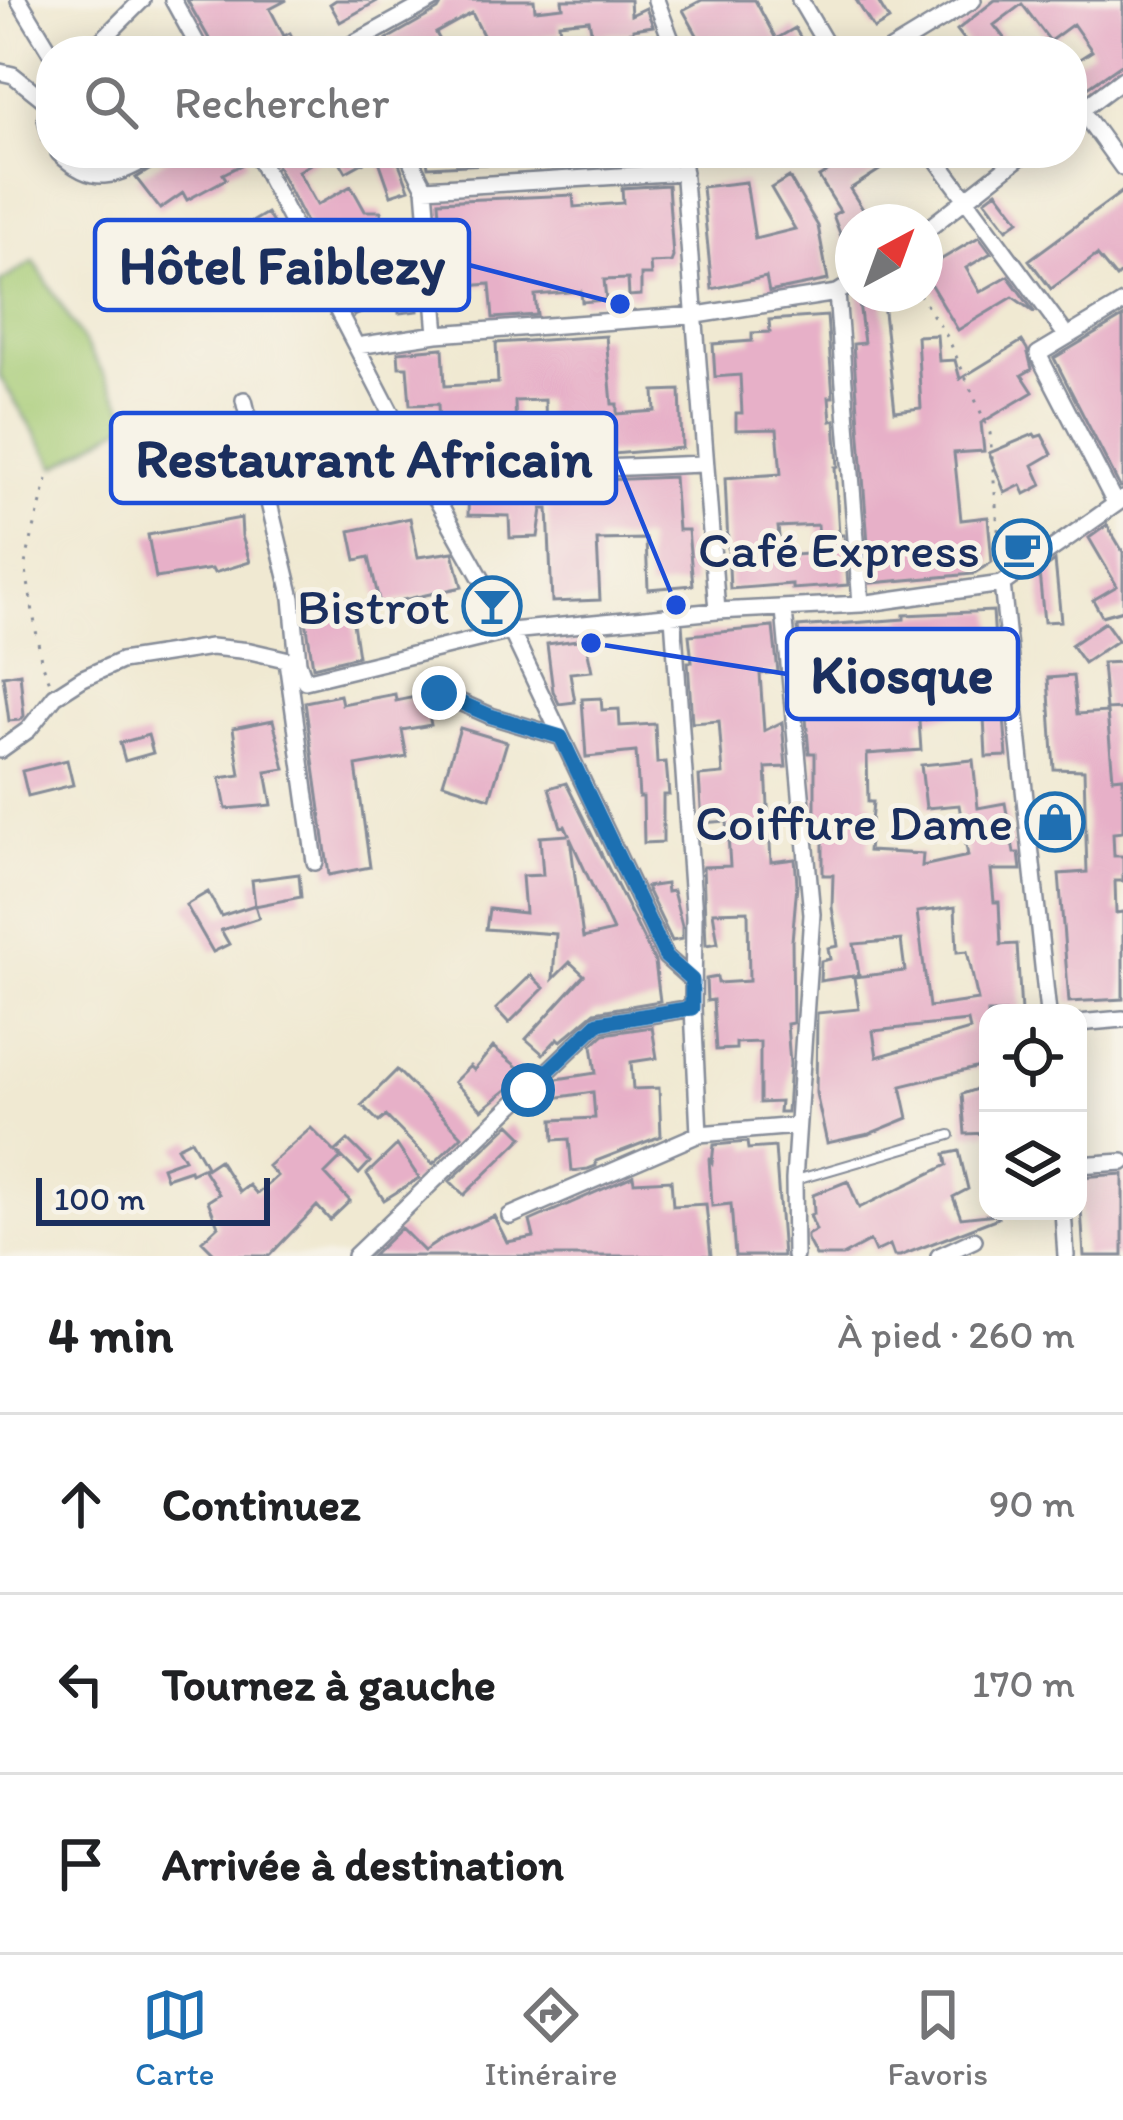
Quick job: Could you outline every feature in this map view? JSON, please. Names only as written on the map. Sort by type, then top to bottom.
[{"type":"street","points":[[19,0],[41,36]]},
{"type":"street","points":[[106,36],[142,0]]},
{"type":"street","points":[[173,0],[193,36]]},
{"type":"street","points":[[370,36],[432,0]]},
{"type":"street","points":[[656,0],[670,36]]},
{"type":"street","points":[[800,0],[821,36]]},
{"type":"street","points":[[913,36],[968,1]]},
{"type":"street","points":[[0,73],[13,75],[36,90]]},
{"type":"street","points":[[1087,106],[1123,79]]},
{"type":"street","points":[[1087,126],[1123,168]]},
{"type":"street","points":[[81,168],[91,175],[116,176],[130,168]]},
{"type":"street","points":[[264,168],[423,475],[511,631],[666,957],[692,980]]},
{"type":"street","points":[[415,168],[425,188],[436,334]]},
{"type":"street","points":[[425,188],[604,168]]},
{"type":"street","points":[[686,168],[703,464],[717,611]]},
{"type":"street","points":[[942,168],[1066,335]]},
{"type":"street","points":[[943,217],[1006,168]]},
{"type":"street","points":[[357,346],[436,334],[697,315],[835,293]]},
{"type":"street","points":[[0,750],[28,730],[55,696],[121,661],[211,647],[250,651],[292,662],[305,681],[511,631],[717,611],[861,604],[1002,584],[1119,501],[1038,358],[1040,351],[1123,303]]},
{"type":"street","points":[[838,312],[861,604]]},
{"type":"street","points":[[244,400],[292,598],[292,662],[315,862]]},
{"type":"street","points":[[423,475],[703,464]]},
{"type":"street","points":[[1002,584],[1047,1004]]},
{"type":"street","points":[[784,610],[812,914],[794,1180],[795,1256]]},
{"type":"street","points":[[673,616],[694,916],[692,1008],[699,1134]]},
{"type":"street","points":[[439,693],[491,716],[561,737]]},
{"type":"street","points":[[355,1256],[598,1023],[692,1008]]},
{"type":"street","points":[[1087,1022],[1123,1019]]},
{"type":"street","points":[[510,1216],[699,1134],[797,1126]]},
{"type":"street","points":[[1087,1164],[1123,1162]]},
{"type":"street","points":[[1064,1220],[1066,1256]]},
{"type":"street","points":[[939,1256],[974,1240]]},
{"type":"lane","points":[[794,1180],[950,1135]]},
{"type":"path","points":[[931,312],[948,338],[990,433],[1002,584]]},
{"type":"path","points":[[46,479],[25,564],[41,661],[55,696]]},
{"type":"green space","points":[[34,261],[132,420],[56,467],[0,377],[0,282]]},
{"type":"building","points":[[187,0],[287,0],[270,9],[284,36],[207,36]]},
{"type":"building","points":[[379,0],[340,22],[330,4]]},
{"type":"building","points":[[444,0],[534,0],[535,10],[563,7],[562,0],[630,0],[631,15],[646,8],[653,26],[592,35],[589,20],[559,23],[560,33],[545,36],[484,36],[472,13],[438,36],[392,36],[438,10]]},
{"type":"building","points":[[702,0],[755,0],[774,36],[698,36],[683,10]]},
{"type":"building","points":[[856,0],[877,0],[889,20],[874,29]]},
{"type":"building","points":[[995,0],[1123,0],[1123,63],[1088,87],[1087,54],[1092,51],[1087,36],[1081,36],[1073,24],[1057,36],[1046,36],[1022,4],[994,25],[1002,36],[962,36],[957,30]]},
{"type":"building","points":[[152,168],[235,168],[223,174],[226,179],[187,200],[183,193],[160,209],[136,178]]},
{"type":"building","points":[[278,168],[303,168],[298,171],[317,205],[351,186],[365,211],[381,211],[382,226],[411,224],[418,311],[399,313],[394,245],[371,246],[372,263],[354,264],[371,309],[354,316],[330,258]]},
{"type":"building","points":[[382,168],[401,168],[409,189],[391,195]]},
{"type":"building","points":[[834,168],[883,168],[850,189],[860,204],[836,204],[819,177]]},
{"type":"building","points":[[789,177],[818,226],[828,280],[769,292],[766,277],[712,289],[702,187],[746,182],[755,239],[795,229],[771,188]]},
{"type":"building","points":[[668,185],[673,257],[671,262],[650,263],[651,275],[641,275],[641,295],[629,296],[628,279],[604,280],[606,300],[582,302],[581,291],[535,295],[537,315],[493,318],[490,284],[445,288],[439,201],[573,195],[574,207],[623,203],[622,188]]},
{"type":"building","points":[[997,191],[1019,220],[1007,229],[985,200]]},
{"type":"building","points":[[1123,191],[1123,271],[1116,278],[1097,255],[1051,289],[1029,260]]},
{"type":"building","points":[[267,213],[293,258],[211,306],[185,262]]},
{"type":"building","points":[[979,237],[991,253],[966,268],[980,292],[1008,276],[1035,313],[1013,297],[958,330],[943,305],[943,258]]},
{"type":"building","points":[[860,312],[884,312],[895,411],[921,408],[917,336],[937,335],[939,361],[955,360],[960,379],[1022,341],[1027,349],[1032,369],[1022,375],[1033,392],[981,423],[984,451],[954,453],[961,520],[988,517],[992,562],[973,574],[871,583],[853,344],[864,343]]},
{"type":"building","points":[[827,316],[839,535],[844,535],[848,585],[730,589],[725,478],[781,474],[777,429],[736,430],[736,413],[742,413],[740,375],[715,377],[713,344],[752,341],[752,333],[770,332],[769,320]],"holes":[[[818,525],[820,553],[781,556],[778,527]]]},
{"type":"building","points":[[1123,317],[1123,487],[1120,487],[1054,358]]},
{"type":"building","points":[[606,336],[617,414],[655,411],[654,391],[680,390],[682,448],[449,462],[447,429],[439,429],[438,404],[410,405],[407,367],[399,367],[398,352],[443,348],[445,386],[498,383],[496,343]],"holes":[[[545,400],[546,432],[516,435],[515,401]]]},
{"type":"building","points":[[1042,435],[1052,454],[1033,465],[1042,485],[1025,494],[1021,485],[1005,493],[989,453]]},
{"type":"building","points":[[674,477],[678,530],[688,530],[693,585],[648,589],[646,539],[597,540],[600,600],[552,602],[548,509],[542,509],[538,537],[510,538],[509,516],[468,515],[469,486]]},
{"type":"building","points":[[241,518],[250,562],[214,573],[212,569],[156,578],[148,535]]},
{"type":"building","points":[[410,518],[418,557],[453,552],[462,587],[380,605],[369,557],[356,560],[350,531]]},
{"type":"building","points":[[1107,525],[1123,552],[1123,610],[1102,616],[1093,600],[1117,586],[1089,538]]},
{"type":"building","points":[[1055,561],[1061,621],[1044,622],[1039,573]]},
{"type":"building","points":[[351,610],[358,656],[313,667],[306,620]]},
{"type":"building","points":[[993,611],[996,658],[958,663],[969,711],[919,721],[921,750],[867,754],[868,802],[873,802],[868,851],[923,854],[922,866],[968,856],[959,805],[926,808],[921,765],[973,760],[978,808],[1005,803],[1014,853],[1019,853],[1021,870],[991,870],[994,902],[999,902],[1001,945],[1017,944],[1020,1004],[979,1004],[979,1067],[901,1086],[908,1118],[869,1134],[827,1143],[816,1093],[817,1013],[859,1009],[854,977],[905,971],[901,940],[854,944],[859,975],[820,981],[821,961],[830,959],[828,948],[838,946],[833,875],[823,875],[823,819],[815,819],[815,753],[809,753],[798,627],[904,619],[904,615]],"holes":[[[906,640],[913,679],[856,686],[846,649]],[[955,907],[957,952],[967,951],[978,1000],[929,1007],[917,912]],[[968,1021],[970,1030],[877,1057],[873,1031]]]},
{"type":"building","points":[[1105,622],[1118,640],[1084,663],[1071,645]]},
{"type":"building","points":[[773,627],[778,672],[760,674],[764,731],[782,722],[786,767],[766,768],[771,862],[795,859],[797,884],[793,1023],[787,1024],[787,1112],[779,1112],[780,1102],[760,1103],[760,1042],[716,1050],[713,1000],[707,1001],[706,979],[749,981],[748,911],[713,912],[718,943],[706,945],[703,867],[730,866],[727,821],[702,823],[699,776],[723,774],[719,721],[692,723],[688,662],[692,662],[689,635]]},
{"type":"building","points":[[585,639],[592,671],[570,673],[575,702],[559,704],[547,644]]},
{"type":"building","points":[[1123,662],[1123,709],[1106,710],[1102,663]]},
{"type":"building","points":[[20,673],[24,716],[9,721],[3,676]]},
{"type":"building","points":[[1073,676],[1077,714],[1107,712],[1113,778],[1123,777],[1123,832],[1113,833],[1114,856],[1123,856],[1123,881],[1115,881],[1116,913],[1123,912],[1123,999],[1069,1002],[1059,874],[1087,872],[1084,770],[1054,769],[1048,678]]},
{"type":"building","points":[[395,694],[396,701],[425,695],[431,725],[402,730],[407,757],[356,766],[370,867],[329,875],[305,702],[340,695],[342,704]]},
{"type":"building","points":[[601,698],[602,710],[619,709],[620,726],[655,724],[657,763],[666,762],[669,795],[663,795],[663,842],[644,843],[636,752],[586,757],[582,699]]},
{"type":"building","points":[[984,717],[1004,717],[1007,756],[986,757]]},
{"type":"building","points":[[273,720],[285,769],[266,772],[272,805],[226,809],[220,778],[240,775],[233,728]]},
{"type":"building","points":[[460,728],[507,742],[490,798],[443,783]]},
{"type":"building","points":[[148,735],[153,753],[125,761],[120,743]]},
{"type":"building","points":[[67,760],[73,785],[28,796],[22,771]]},
{"type":"building","points":[[566,783],[655,962],[660,1001],[595,1012],[543,1054],[526,1039],[584,975],[570,962],[553,979],[556,934],[486,929],[489,909],[525,913],[522,876],[543,875],[540,837],[569,835],[561,827],[549,788]],"holes":[[[570,838],[613,931],[583,938]]]},
{"type":"building","points":[[299,874],[301,897],[255,906],[252,880]]},
{"type":"building","points":[[666,884],[667,892],[673,891],[682,926],[682,939],[672,941],[646,887]]},
{"type":"building","points":[[208,892],[221,916],[255,905],[259,918],[221,930],[229,944],[213,952],[186,905]]},
{"type":"building","points":[[531,975],[544,988],[509,1023],[496,1009]]},
{"type":"building","points":[[652,1027],[657,1058],[631,1062],[633,1089],[659,1088],[661,1136],[596,1161],[596,1166],[572,1171],[569,1139],[554,1140],[553,1120],[595,1118],[593,1092],[553,1098],[551,1084],[596,1073],[592,1045],[604,1034]]},
{"type":"building","points":[[493,1047],[526,1074],[482,1110],[454,1082],[470,1066],[474,1070]]},
{"type":"building","points":[[397,1070],[462,1136],[433,1164],[386,1116],[379,1122],[362,1105]]},
{"type":"building","points":[[979,1088],[979,1133],[965,1134],[962,1094]]},
{"type":"building","points":[[510,1124],[523,1137],[464,1195],[450,1181]]},
{"type":"building","points":[[311,1128],[341,1158],[325,1174],[350,1201],[330,1220],[317,1206],[269,1256],[217,1256],[202,1241],[218,1226],[208,1201],[219,1194],[204,1170],[219,1160],[240,1192],[249,1185],[257,1194],[277,1176],[268,1166]]},
{"type":"building","points":[[191,1140],[206,1166],[166,1178],[162,1167],[184,1159],[177,1147]]},
{"type":"building","points":[[348,1140],[370,1162],[359,1174],[336,1151]]},
{"type":"building","points":[[747,1142],[748,1149],[775,1147],[783,1256],[735,1256],[731,1204],[712,1206],[709,1158],[712,1163],[714,1145]]},
{"type":"building","points":[[397,1145],[419,1178],[384,1200],[367,1174]]},
{"type":"building","points":[[959,1151],[968,1189],[953,1197],[961,1218],[993,1220],[900,1256],[894,1256],[890,1245],[875,1252],[870,1241],[842,1256],[816,1256],[807,1239],[816,1230],[810,1215],[814,1213],[813,1195],[848,1181],[859,1208],[947,1165],[945,1154]]},
{"type":"building","points":[[1123,1174],[1123,1256],[1084,1256],[1082,1220],[1087,1220],[1087,1176]]},
{"type":"building","points":[[633,1176],[634,1182],[671,1180],[673,1206],[706,1204],[711,1256],[372,1256],[401,1228],[424,1251],[494,1216],[507,1242],[534,1237],[530,1221]]},
{"type":"place","name":"Hôtel Faiblezy","points":[[620,304]]},
{"type":"place","name":"Café Express","points":[[1022,549]]},
{"type":"place","name":"Restaurant Africain","points":[[676,605]]},
{"type":"place","name":"Bistrot","points":[[492,606]]},
{"type":"place","name":"Kiosque","points":[[591,643]]},
{"type":"place","name":"Coiffure Dame","points":[[1055,822]]},
{"type":"route","points":[[439,693],[491,716],[561,737],[666,957],[692,980],[692,1008],[598,1023],[528,1090]]}]
